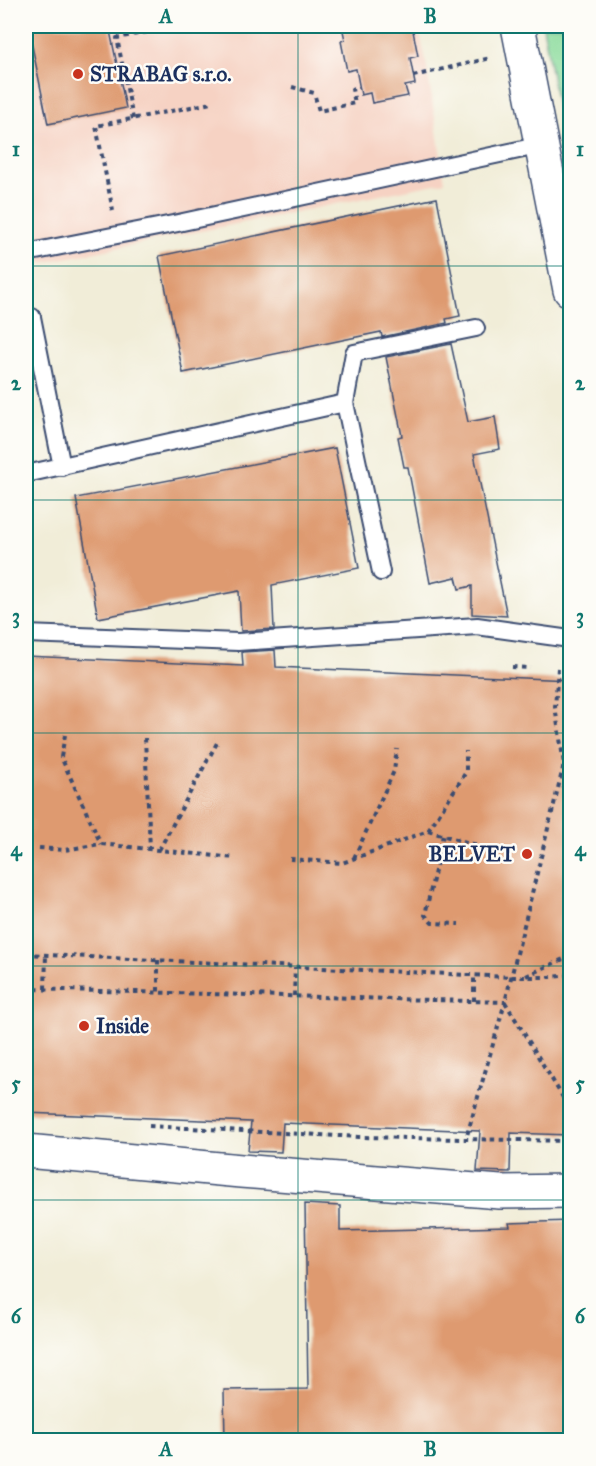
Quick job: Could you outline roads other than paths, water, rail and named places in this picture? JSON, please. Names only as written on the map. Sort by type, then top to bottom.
[{"type":"street","points":[[518,26],[570,290]]},
{"type":"street","points":[[26,1151],[500,1192],[570,1191]]},
{"type":"lane","points":[[26,254],[542,145]]},
{"type":"lane","points":[[32,318],[62,467]]},
{"type":"lane","points":[[381,572],[345,403],[354,353],[476,328]]},
{"type":"lane","points":[[26,474],[345,403]]},
{"type":"lane","points":[[26,634],[238,642],[477,626],[570,639]]},
{"type":"place","name":"STRABAG s.r.o.","points":[[78,74]]},
{"type":"place","name":"BELVET","points":[[527,854]]},
{"type":"place","name":"Inside","points":[[84,1026]]}]
